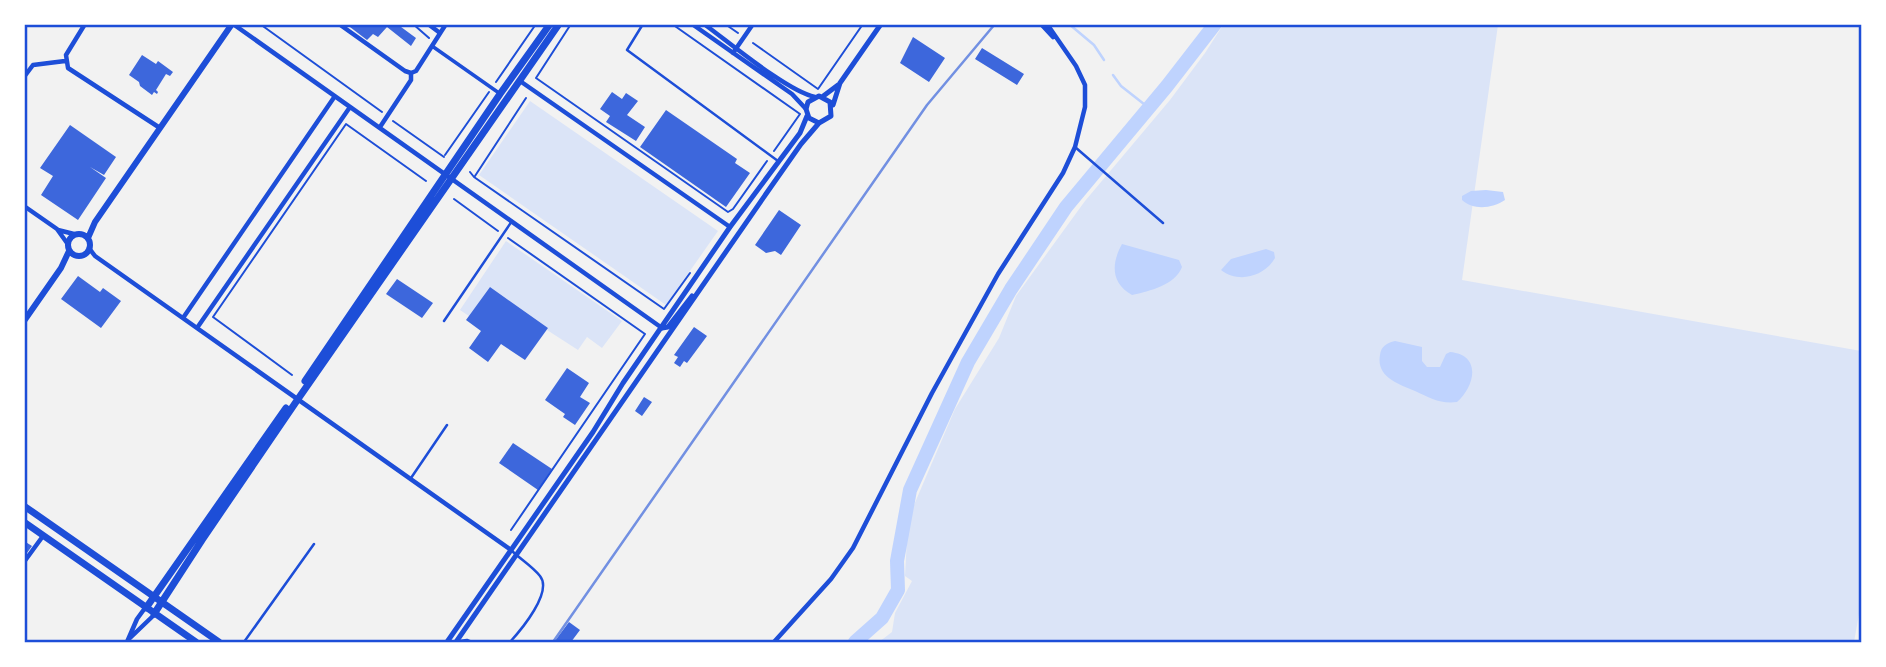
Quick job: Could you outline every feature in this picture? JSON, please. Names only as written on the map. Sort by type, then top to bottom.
[{"type":"main road","points":[[24,321],[61,268],[70,250],[95,222],[232,24]]},
{"type":"main road","points":[[155,614],[296,398],[550,24]]},
{"type":"main road","points":[[448,176],[520,81],[559,24]]},
{"type":"main road","points":[[70,250],[87,251],[81,235]]},
{"type":"main road","points":[[146,608],[296,398]]},
{"type":"main road","points":[[24,506],[219,642]]},
{"type":"main road","points":[[24,523],[196,642]]},
{"type":"street","points":[[85,24],[65,55],[68,68],[160,128]]},
{"type":"street","points":[[232,24],[662,328],[668,327],[688,299],[697,292]]},
{"type":"street","points":[[339,24],[411,73],[416,71],[446,24]]},
{"type":"street","points":[[428,24],[440,33]]},
{"type":"street","points":[[692,24],[792,94],[804,113],[813,122],[819,123]]},
{"type":"street","points":[[704,24],[787,83],[806,95],[829,100],[832,107]]},
{"type":"street","points":[[733,53],[753,24]]},
{"type":"street","points":[[447,642],[514,552],[801,144],[819,123],[831,116],[840,83],[881,24]]},
{"type":"street","points":[[774,642],[831,579],[853,548],[932,393],[998,274],[1063,173],[1076,147],[1085,107],[1085,85],[1076,66],[1041,24]]},
{"type":"street","points":[[1047,24],[1054,37]]},
{"type":"street","points":[[432,46],[500,94]]},
{"type":"street","points":[[24,77],[33,65],[65,61]]},
{"type":"street","points":[[380,127],[411,80],[411,73]]},
{"type":"street","points":[[520,81],[730,228]]},
{"type":"street","points":[[822,97],[840,83]]},
{"type":"street","points":[[184,318],[335,96]]},
{"type":"street","points":[[456,642],[662,328],[730,228],[800,133],[808,102],[815,97]]},
{"type":"street","points":[[197,328],[350,107]]},
{"type":"street","points":[[730,228],[742,222],[768,191]]},
{"type":"street","points":[[24,206],[57,229],[81,235]]},
{"type":"street","points":[[57,229],[70,250]]},
{"type":"street","points":[[87,251],[514,552]]},
{"type":"street","points":[[643,370],[656,360]]},
{"type":"street","points":[[24,562],[43,536]]},
{"type":"street","points":[[129,640],[137,619],[146,608]]},
{"type":"street","points":[[129,640],[155,614]]},
{"type":"lane","points":[[643,24],[627,50],[780,163]]},
{"type":"lane","points":[[1076,147],[1163,223]]},
{"type":"lane","points":[[444,321],[512,221]]},
{"type":"lane","points":[[411,478],[447,425]]},
{"type":"lane","points":[[244,642],[314,544]]},
{"type":"lane","points":[[510,642],[538,602],[543,588],[542,578],[514,552]]},
{"type":"lane","points":[[456,642],[471,642]]},
{"type":"path","points":[[260,24],[382,113]]},
{"type":"path","points":[[413,24],[430,39]]},
{"type":"path","points":[[571,24],[536,78],[728,212],[733,209],[804,113],[672,24]]},
{"type":"path","points":[[725,24],[738,33]]},
{"type":"path","points":[[753,43],[812,86],[819,88],[863,24]]},
{"type":"path","points":[[474,177],[526,98]]},
{"type":"path","points":[[389,118],[444,157]]},
{"type":"path","points":[[292,375],[214,317],[346,124],[426,181]]},
{"type":"path","points":[[470,172],[664,309],[693,269]]},
{"type":"path","points":[[454,198],[645,334],[511,530]]},
{"type":"shaded area","points":[[1223,25],[1498,25],[1462,280],[1861,351],[1862,597],[1854,642],[879,642],[892,632],[895,613],[912,581],[905,576],[908,519],[955,409],[999,338],[1016,296],[1085,201],[1170,100]]},
{"type":"shaded area","points":[[530,101],[718,231],[666,305],[479,175]]},
{"type":"shaded area","points":[[506,241],[622,321],[602,348],[587,337],[578,350],[490,287],[469,316],[460,310]]},
{"type":"water","points":[[1471,191],[1503,192],[1505,200],[1484,207],[1472,206],[1462,200],[1462,196]]},
{"type":"water","points":[[1122,244],[1179,260],[1182,267],[1168,283],[1132,295],[1120,285],[1115,272],[1116,259]]},
{"type":"water","points":[[1266,249],[1274,252],[1275,258],[1258,273],[1236,277],[1221,270],[1231,259]]},
{"type":"water","points":[[1395,341],[1422,347],[1422,361],[1427,367],[1440,367],[1446,354],[1450,352],[1467,359],[1471,365],[1471,380],[1457,402],[1430,398],[1390,379],[1381,369],[1380,355],[1385,345]]},
{"type":"building","points":[[346,24],[397,24],[416,38],[411,46],[387,27],[378,37],[373,34],[367,40]]},
{"type":"building","points":[[913,37],[945,58],[929,82],[900,63]]},
{"type":"building","points":[[982,48],[1024,74],[1017,85],[975,59]]},
{"type":"building","points":[[142,55],[156,64],[158,61],[173,72],[170,76],[166,74],[156,90],[157,94],[154,92],[152,95],[129,75]]},
{"type":"building","points":[[612,92],[622,99],[626,93],[638,101],[627,115],[645,127],[636,141],[606,122],[610,116],[600,109]]},
{"type":"building","points":[[666,110],[737,159],[735,163],[750,173],[726,207],[640,147]]},
{"type":"building","points":[[70,125],[116,157],[104,175],[90,167],[106,178],[78,220],[41,195],[53,176],[40,168]]},
{"type":"building","points":[[779,210],[801,225],[781,255],[775,251],[766,253],[755,245]]},
{"type":"building","points":[[78,276],[100,292],[103,288],[121,301],[101,328],[61,299]]},
{"type":"building","points":[[397,279],[433,303],[422,318],[386,294]]},
{"type":"building","points":[[490,287],[548,328],[525,360],[501,344],[488,362],[469,348],[481,331],[466,320]]},
{"type":"building","points":[[694,327],[707,336],[687,363],[684,361],[680,367],[674,363],[678,357],[674,355]]},
{"type":"building","points":[[567,368],[589,383],[580,397],[590,403],[575,425],[545,400]]},
{"type":"building","points":[[644,397],[652,402],[642,416],[635,411]]},
{"type":"building","points":[[513,443],[552,469],[538,490],[499,463]]},
{"type":"building","points":[[24,541],[32,546],[24,557]]},
{"type":"building","points":[[569,622],[580,630],[571,642],[554,642]]},
{"type":"waterway","points":[[1069,24],[1094,45],[1104,60]]},
{"type":"waterway","points":[[855,642],[882,618],[898,590],[897,561],[910,490],[968,362],[1011,289],[1066,207],[1215,24]]},
{"type":"waterway","points":[[1113,75],[1121,86],[1149,108]]},
{"type":"railway","points":[[553,642],[927,105],[995,24]]}]
